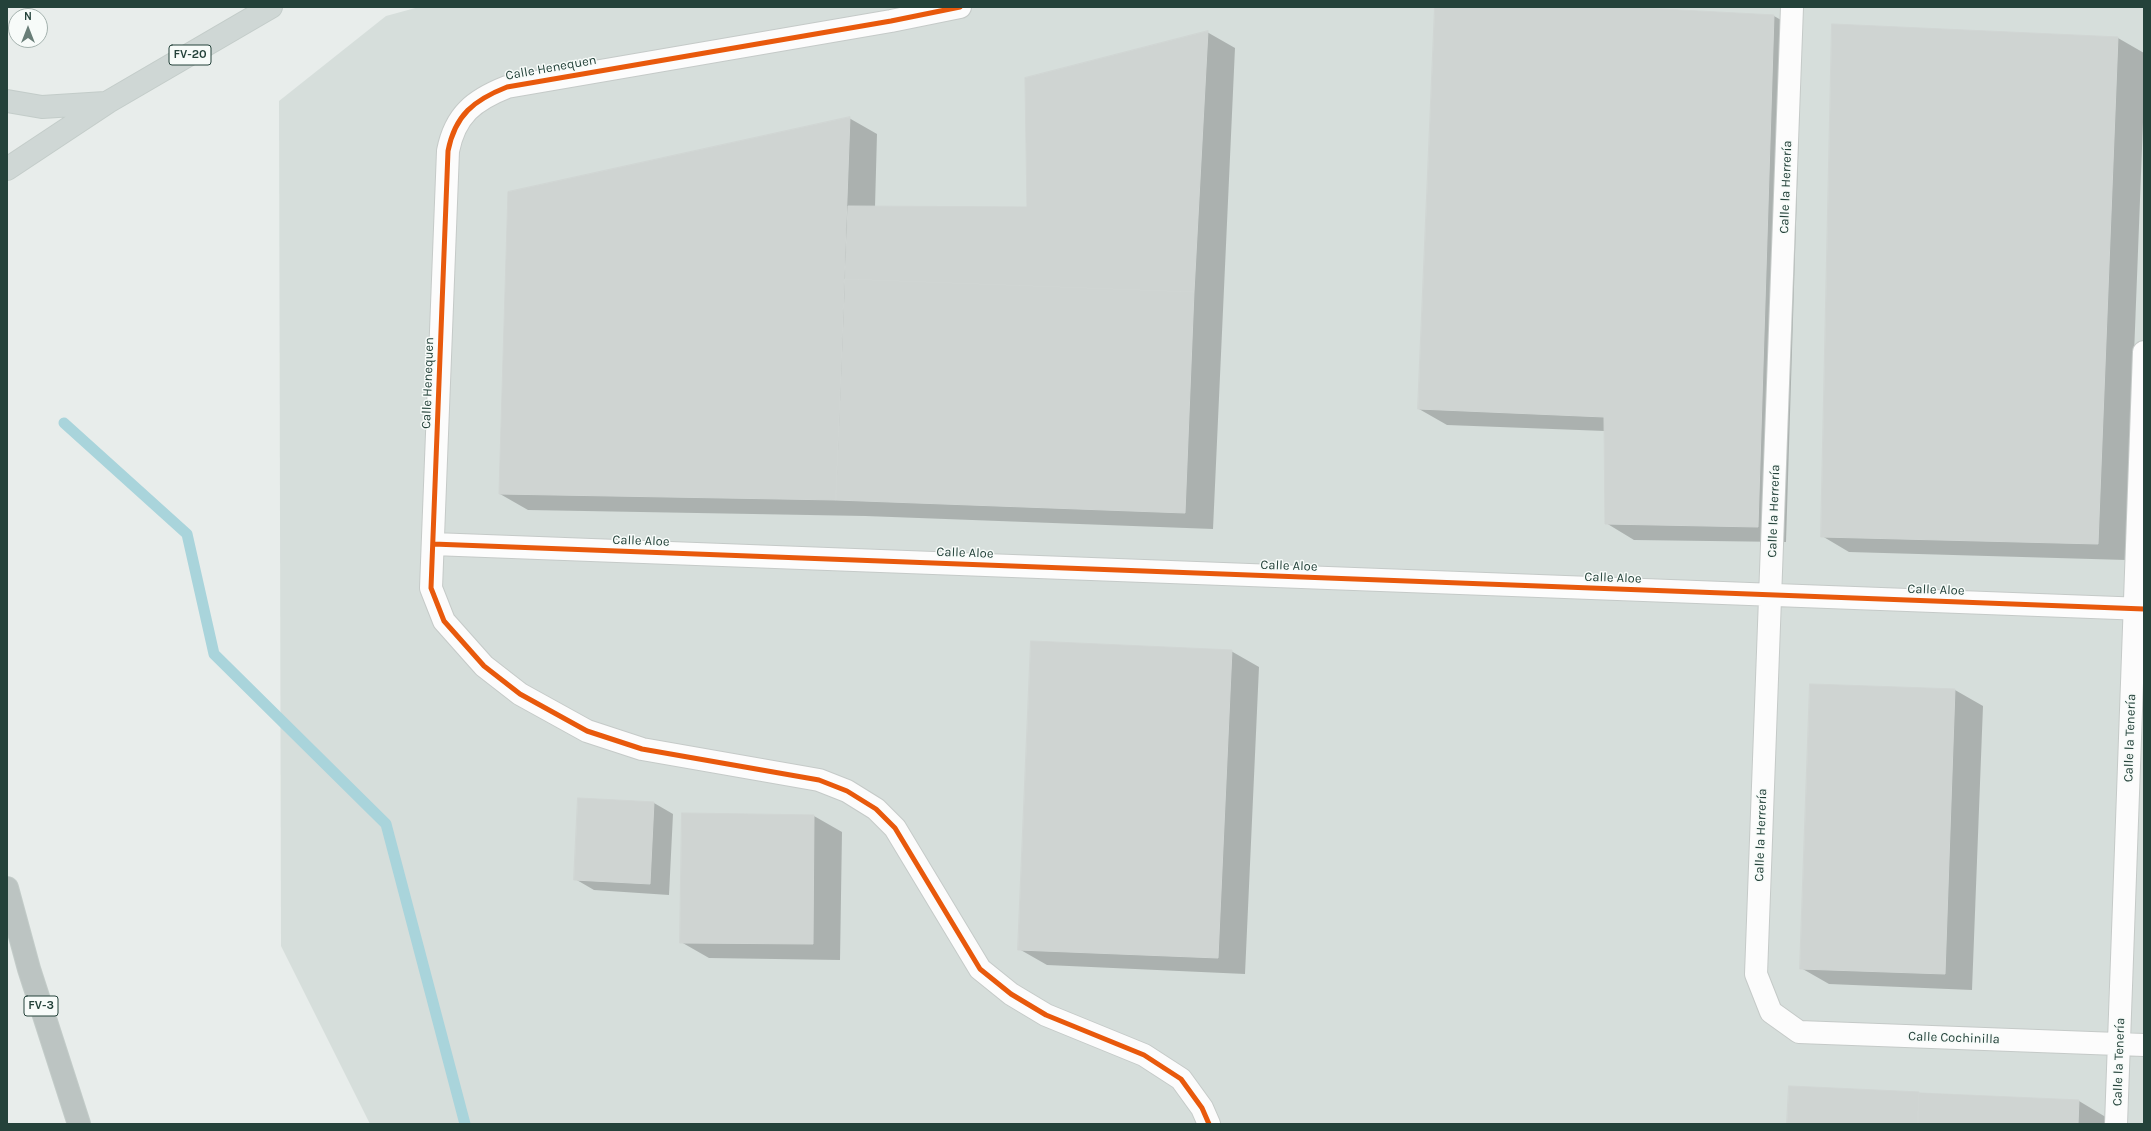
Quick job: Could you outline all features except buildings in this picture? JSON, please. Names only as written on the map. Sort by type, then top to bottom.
[{"type":"highway","name":"FV-3","points":[[7,888],[29,968],[79,1124]]},
{"type":"main road","name":"FV-20","points":[[7,169],[108,102],[271,7]]},
{"type":"main road","name":"FV-20","points":[[7,101],[42,107],[108,102]]},
{"type":"street","name":"Calle Henequen","points":[[960,7],[883,22],[507,87],[486,95],[470,107],[456,124],[448,150],[431,588],[444,621],[484,666],[520,694],[587,731],[642,749],[819,780],[847,791],[876,809],[895,828],[980,968],[1011,994],[1046,1015],[1144,1055],[1181,1079],[1202,1108],[1209,1124]]},
{"type":"street","name":"Calle la Herrería","points":[[1771,1012],[1756,974],[1792,7]]},
{"type":"street","name":"Calle la Tenería","points":[[2116,1124],[2139,609],[2144,352]]},
{"type":"street","name":"Calle Aloe","points":[[433,544],[2139,609]]},
{"type":"street","name":"Calle Cochinilla","points":[[1771,1012],[1799,1032],[2144,1046]]},
{"type":"shaded area","points":[[419,7],[2144,7],[2144,1124],[370,1124],[281,946],[279,101],[386,16]]},
{"type":"waterway","points":[[64,423],[187,534],[214,654],[386,824],[465,1124]]},
{"type":"cycle path","points":[[960,7],[891,21],[507,87],[485,97],[468,110],[461,118],[451,138],[448,151],[431,588],[444,621],[484,666],[520,694],[587,731],[642,749],[819,780],[847,791],[876,809],[895,828],[980,969],[1011,994],[1046,1015],[1144,1055],[1181,1079],[1202,1108],[1209,1124]]},
{"type":"cycle path","points":[[433,544],[2144,609]]}]
